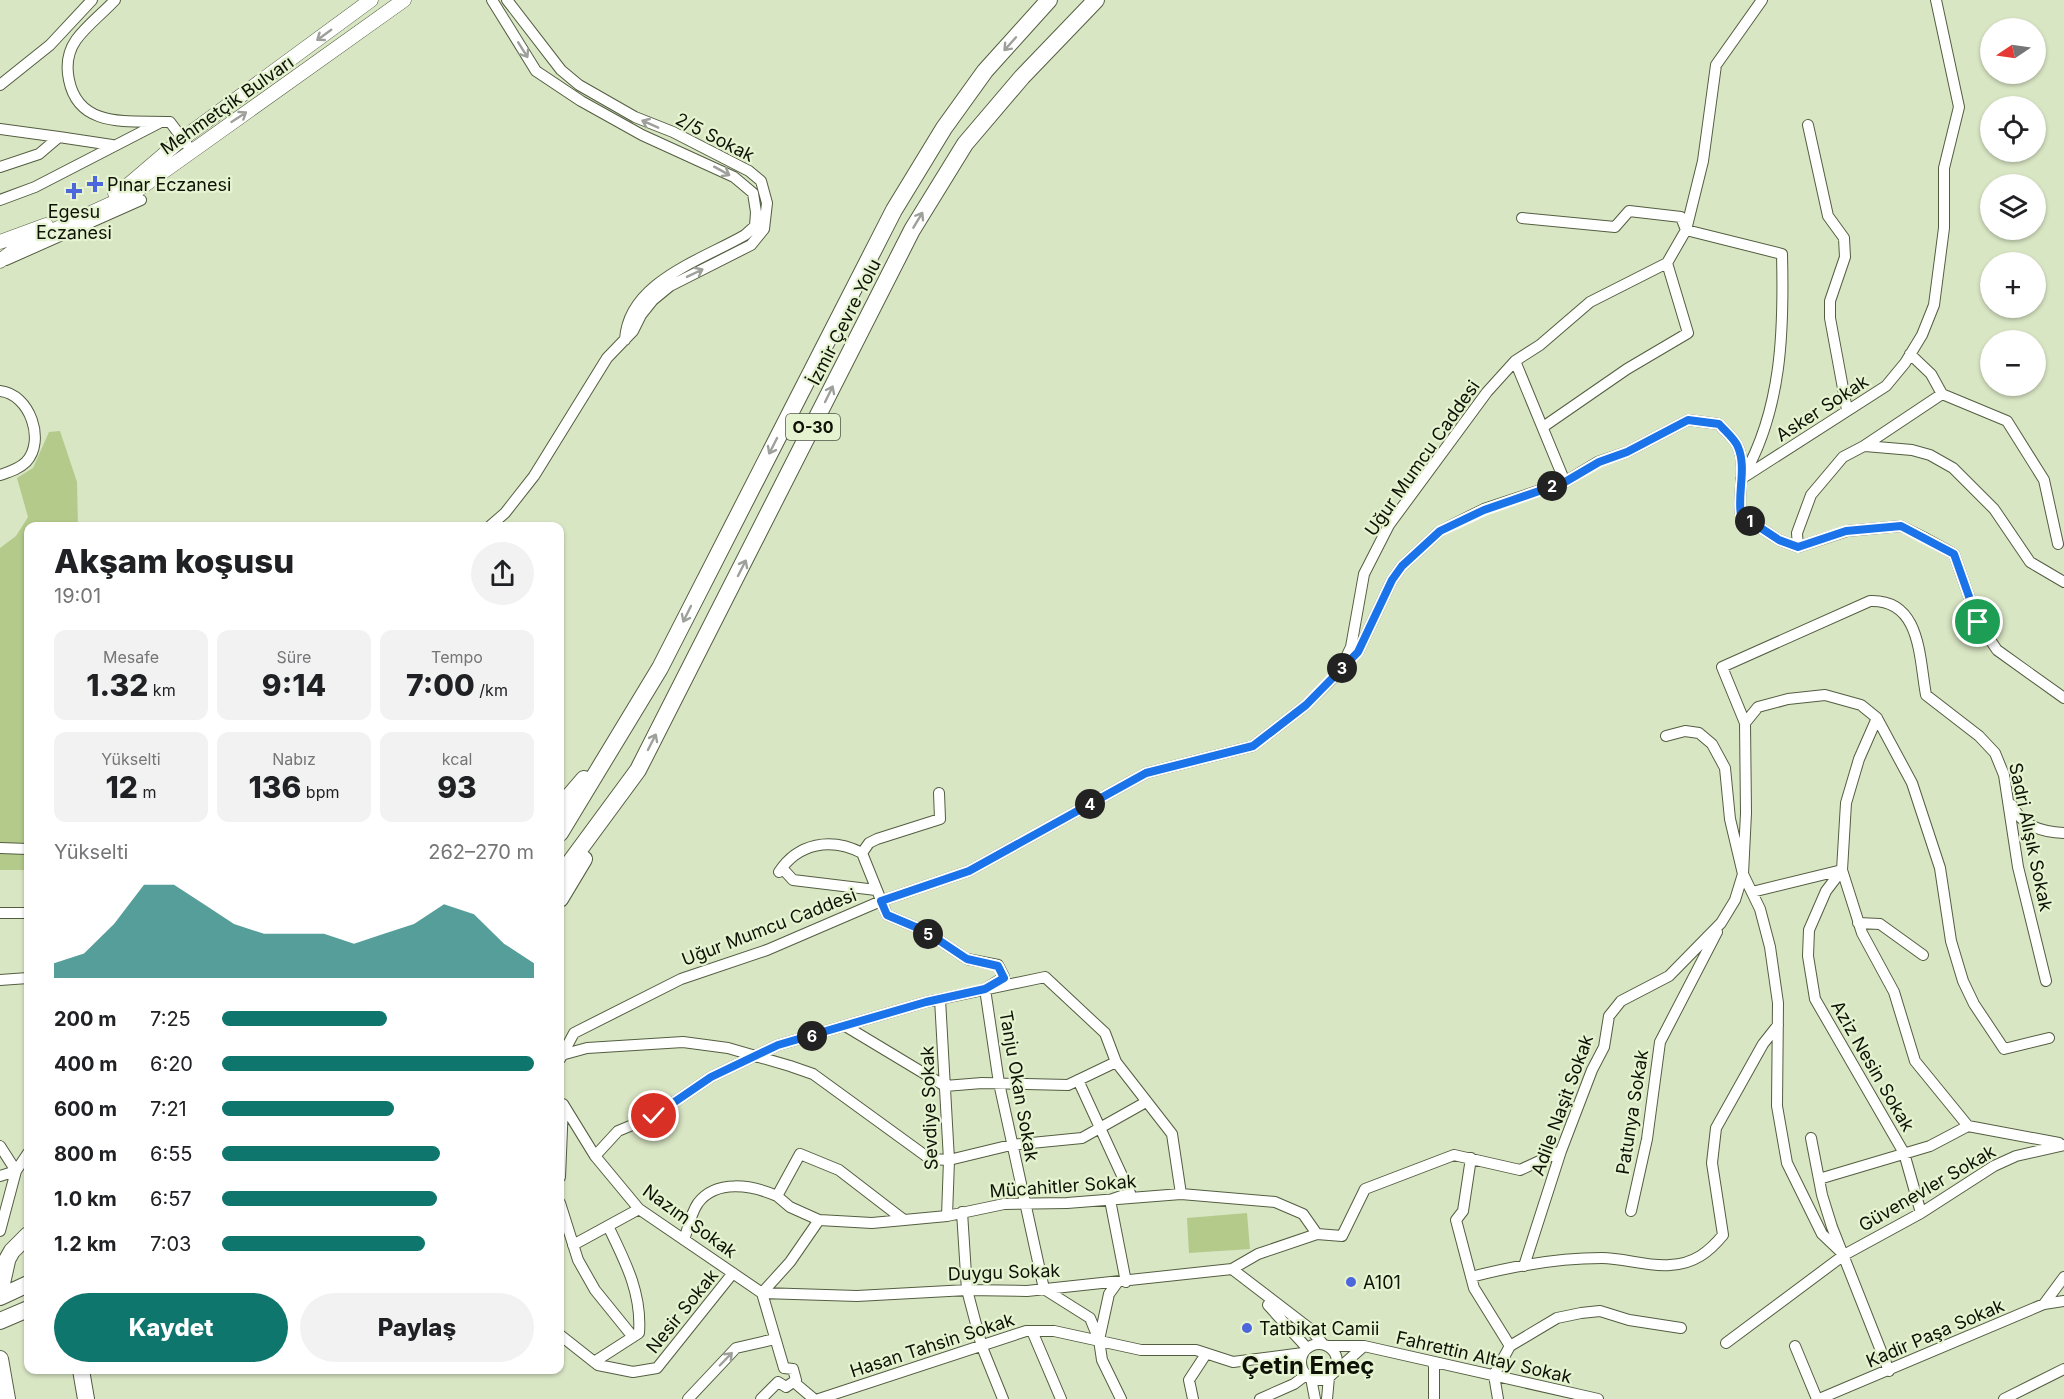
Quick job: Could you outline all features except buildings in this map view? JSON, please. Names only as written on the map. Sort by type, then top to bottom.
[{"type":"highway","name":"İzmir Çevre Yolu","points":[[564,826],[660,668],[894,210],[944,128],[985,71],[1049,0]]},
{"type":"highway","name":"İzmir Çevre Yolu","points":[[564,871],[638,770],[912,230],[965,144],[1022,77],[1096,0]]},
{"type":"highway","points":[[564,802],[614,744]]},
{"type":"highway","points":[[564,892],[638,770]]},
{"type":"highway","points":[[24,1240],[4,1266],[0,1294],[24,1285]]},
{"type":"highway","points":[[0,1321],[24,1311]]},
{"type":"highway","points":[[0,1359],[7,1399]]},
{"type":"highway","points":[[82,1374],[86,1399]]},
{"type":"main road","name":"Mehmetçik Bulvarı","points":[[0,262],[21,245],[130,190],[371,0]]},
{"type":"main road","name":"Mehmetçik Bulvarı","points":[[186,144],[285,87],[404,0]]},
{"type":"main road","name":"Mehmetçik Bulvarı","points":[[0,242],[130,190]]},
{"type":"street","points":[[0,85],[50,45],[92,0]]},
{"type":"street","points":[[115,0],[76,40],[69,55],[66,67],[74,98],[85,111],[98,116],[170,122],[186,144]]},
{"type":"street","name":"2/5 Sokak","points":[[492,0],[536,71],[581,101],[642,135],[734,177],[753,193],[756,212],[755,226],[745,235],[657,284],[626,324],[625,340]]},
{"type":"street","name":"2/5 Sokak","points":[[495,522],[505,513],[534,476],[607,358],[625,340],[652,300],[670,286],[752,245],[759,238],[766,215],[765,192],[760,181],[739,166],[673,132],[635,117],[579,85],[561,70],[507,0]]},
{"type":"street","points":[[1543,427],[1627,369],[1688,333],[1667,262],[1686,230],[1703,161],[1716,65],[1762,0]]},
{"type":"street","name":"Asker Sokak","points":[[1742,479],[1886,386],[1922,335],[1934,305],[1944,228],[1944,168],[1959,107],[1936,0]]},
{"type":"street","points":[[0,200],[35,187],[161,122]]},
{"type":"street","points":[[1808,125],[1828,216],[1844,238],[1845,257],[1832,290],[1830,318],[1847,410]]},
{"type":"street","points":[[0,129],[113,145]]},
{"type":"street","points":[[0,167],[39,154],[59,137]]},
{"type":"street","points":[[1522,218],[1615,227],[1629,211],[1681,217],[1686,230]]},
{"type":"street","points":[[1686,230],[1782,254],[1783,315],[1778,377],[1756,455],[1742,479]]},
{"type":"street","name":"Uğur Mumcu Caddesi","points":[[564,1052],[574,1033],[681,979],[767,950],[881,901],[969,871],[1146,773],[1253,746],[1306,705],[1339,672],[1351,647],[1364,574],[1389,525],[1487,392],[1515,361],[1540,345],[1590,302],[1667,262]]},
{"type":"street","points":[[1910,354],[1931,374],[1942,394],[2007,422],[2044,480],[2058,544]]},
{"type":"street","points":[[1515,361],[1565,482]]},
{"type":"street","points":[[0,391],[23,404],[35,427],[33,448],[26,462],[15,470],[0,474]]},
{"type":"street","points":[[1798,547],[1797,533],[1811,495],[1843,457],[1864,446],[1942,394]]},
{"type":"street","points":[[1339,672],[1358,652],[1392,580],[1402,566],[1440,531],[1484,510],[1565,482],[1599,462],[1627,452],[1688,420],[1719,424],[1738,447],[1742,479],[1738,500],[1741,515],[1779,540],[1798,547],[1846,531],[1901,526],[1954,554],[1978,622],[1997,650],[2064,698]]},
{"type":"street","points":[[1864,446],[1912,450],[1930,455],[1953,468],[1994,508],[2030,562],[2064,582]]},
{"type":"street","name":"Sadri Alışık Sokak","points":[[1745,723],[1722,667],[1847,609],[1870,601],[1886,600],[1900,610],[1914,627],[1926,695],[1979,736],[1995,753],[2004,775],[2018,867],[2046,981]]},
{"type":"street","points":[[1743,874],[1746,813],[1745,723],[1758,707],[1788,699],[1825,695],[1861,705],[1877,718],[1912,783],[1940,868],[1952,941],[1963,981],[1974,1004],[2004,1049],[2049,1038]]},
{"type":"street","points":[[1877,718],[1859,759],[1846,803],[1842,870],[1858,923],[1894,992],[1915,1061],[1968,1125],[2064,1144]]},
{"type":"street","points":[[1666,736],[1685,731],[1699,733],[1716,752],[1725,768],[1730,819],[1743,874],[1760,909],[1770,947],[1778,1025],[1777,1106],[1787,1164],[1822,1234],[1844,1255]]},
{"type":"street","points":[[862,853],[869,843],[877,839],[940,819],[939,793]]},
{"type":"street","points":[[2006,794],[2018,817],[2029,826],[2064,833]]},
{"type":"street","points":[[876,890],[793,880],[780,872],[788,859],[800,850],[821,844],[837,843],[862,853],[881,901]]},
{"type":"street","points":[[0,848],[24,849]]},
{"type":"street","points":[[1752,892],[1842,870]]},
{"type":"street","name":"Aziz Nesin Sokak","points":[[1842,870],[1827,891],[1809,930],[1808,956],[1815,999],[1904,1153],[1921,1213]]},
{"type":"street","name":"Adile Naşit Sokak","points":[[1524,1266],[1561,1151],[1592,1070],[1604,1047],[1609,1016],[1620,1001],[1669,976],[1721,923],[1735,900],[1743,874]]},
{"type":"street","name":"Tanju Okan Sokak","points":[[881,901],[887,915],[925,931],[967,959],[998,966],[1004,978],[985,989],[1011,1145],[1044,1289]]},
{"type":"street","points":[[0,913],[24,913]]},
{"type":"street","name":"Patunya Sokak","points":[[1631,1211],[1647,1139],[1660,1042],[1721,923]]},
{"type":"street","points":[[1858,923],[1880,924],[1923,955]]},
{"type":"street","points":[[595,1156],[618,1131],[654,1116],[711,1077],[756,1058],[778,1045],[940,999],[1045,977],[1105,1033],[1116,1062],[1172,1134],[1181,1194]]},
{"type":"street","points":[[0,980],[24,978]]},
{"type":"street","name":"Sevdiye Sokak","points":[[940,999],[949,1160],[947,1216]]},
{"type":"street","points":[[1471,1277],[1524,1266],[1603,1258],[1671,1266],[1707,1255],[1724,1235],[1712,1163],[1716,1128],[1763,1044],[1778,1025]]},
{"type":"street","points":[[847,1027],[945,1086],[999,1083],[1068,1085],[1116,1062]]},
{"type":"street","points":[[564,1055],[587,1048],[683,1042],[728,1048],[813,1074],[930,1159],[949,1160],[1011,1145],[1082,1138],[1146,1102]]},
{"type":"street","points":[[1078,1080],[1130,1193],[1110,1200],[1121,1282],[1109,1294],[1099,1340]]},
{"type":"street","name":"Nazım Sokak","points":[[564,1106],[595,1156],[639,1209],[762,1293]]},
{"type":"street","points":[[1819,1179],[1930,1146],[1968,1125]]},
{"type":"street","points":[[1811,1138],[1832,1227],[1889,1371]]},
{"type":"street","name":"Güvenevler Sokak","points":[[1726,1343],[1844,1255],[1921,1213],[1994,1166],[2016,1156],[2064,1144]]},
{"type":"street","points":[[0,1146],[16,1172]]},
{"type":"street","points":[[1326,1399],[1329,1377],[1337,1361],[1333,1350],[1309,1328],[1232,1269],[1258,1254],[1317,1234],[1342,1236],[1365,1189],[1454,1155],[1520,1170],[1561,1151]]},
{"type":"street","points":[[777,1196],[800,1154],[839,1170],[904,1220]]},
{"type":"street","points":[[1471,1158],[1463,1211],[1456,1220],[1474,1288],[1510,1346]]},
{"type":"street","points":[[0,1231],[16,1172],[24,1159]]},
{"type":"street","points":[[0,1176],[16,1172]]},
{"type":"street","points":[[684,1239],[696,1205],[710,1190],[745,1185],[777,1196],[790,1207],[819,1220],[790,1262],[762,1293],[784,1368]]},
{"type":"street","name":"Mücahitler Sokak","points":[[819,1220],[872,1222],[904,1220],[947,1216],[1004,1204],[1110,1200],[1181,1194],[1275,1202],[1303,1214],[1317,1234]]},
{"type":"street","points":[[573,1245],[639,1209]]},
{"type":"street","points":[[962,1212],[967,1290],[982,1347],[1003,1399]]},
{"type":"street","points":[[564,1216],[578,1260],[595,1290],[633,1337]]},
{"type":"street","points":[[594,1362],[639,1333],[640,1313],[636,1289],[608,1226]]},
{"type":"street","name":"Duygu Sokak","points":[[762,1293],[857,1296],[967,1290],[1044,1289],[1232,1269]]},
{"type":"street","name":"Nesir Sokak","points":[[564,1338],[594,1362],[633,1372],[657,1368],[733,1273]]},
{"type":"street","points":[[2044,1304],[2064,1277]]},
{"type":"street","points":[[1243,1279],[1305,1351]]},
{"type":"street","points":[[1044,1289],[1090,1318],[1099,1340],[1102,1360],[1121,1399]]},
{"type":"street","name":"Kadir Paşa Sokak","points":[[1818,1399],[2044,1304],[2064,1301]]},
{"type":"street","points":[[1498,1399],[1494,1375],[1510,1346],[1557,1318],[1600,1311],[1629,1320],[1682,1328]]},
{"type":"street","points":[[1032,1331],[1061,1399]]},
{"type":"street","name":"Hasan Tahsin Sokak","points":[[819,1399],[1032,1331],[1054,1331],[1141,1350],[1196,1350],[1233,1362],[1305,1351]]},
{"type":"street","points":[[688,1399],[736,1348],[775,1339]]},
{"type":"street","points":[[1305,1351],[1326,1345]]},
{"type":"street","name":"Fahrettin Altay Sokak","points":[[1326,1345],[1364,1346],[1434,1364],[1494,1375],[1552,1394],[1598,1399]]},
{"type":"street","points":[[1260,1399],[1309,1376],[1323,1379],[1329,1377],[1364,1346]]},
{"type":"street","points":[[1795,1346],[1818,1399]]},
{"type":"street","points":[[1305,1351],[1301,1364],[1309,1376],[1315,1399]]},
{"type":"street","points":[[1193,1399],[1189,1380],[1206,1354]]},
{"type":"street","points":[[1434,1364],[1434,1399]]},
{"type":"street","points":[[761,1399],[778,1382],[778,1372],[784,1368],[795,1371],[795,1383],[814,1399]]},
{"type":"street","points":[[2004,1399],[2064,1369]]},
{"type":"street","points":[[778,1382],[786,1386],[795,1383]]},
{"type":"street","points":[[857,1387],[862,1399]]},
{"type":"green space","points":[[60,431],[77,482],[78,522],[25,522],[28,517],[17,478],[33,468],[49,432]]},
{"type":"green space","points":[[24,523],[24,870],[0,870],[0,548],[16,536]]},
{"type":"green space","points":[[1247,1213],[1250,1249],[1189,1253],[1187,1218]]},
{"type":"place","name":"Pınar Eczanesi","points":[[95,184]]},
{"type":"place","name":"Egesu Eczanesi","points":[[74,191]]},
{"type":"place","name":"A101","points":[[1351,1282]]},
{"type":"place","name":"Tatbikat Camii","points":[[1247,1328]]},
{"type":"district","name":"Çetin Emeç","points":[[1308,1365]]},
{"type":"route","points":[[654,1116],[711,1077],[756,1058],[778,1045],[847,1027],[926,1002],[985,989],[1004,978],[998,966],[967,959],[925,931],[887,915],[881,901],[969,871],[1146,773],[1187,760],[1253,746],[1306,705],[1358,652],[1392,580],[1402,566],[1440,531],[1484,510],[1565,482],[1599,462],[1627,452],[1688,420],[1719,424],[1738,447],[1742,479],[1738,500],[1741,515],[1779,540],[1798,547],[1846,531],[1901,526],[1954,554],[1978,622]]}]
